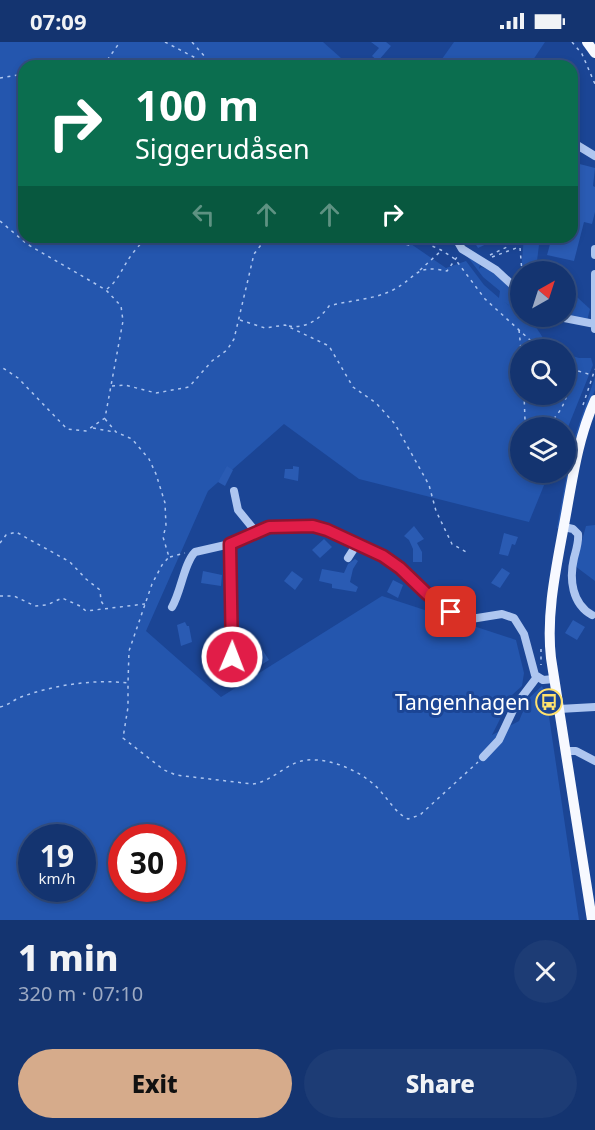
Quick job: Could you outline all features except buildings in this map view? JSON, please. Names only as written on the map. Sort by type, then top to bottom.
[{"type":"main road","points":[[588,42],[595,53]]},
{"type":"main road","points":[[592,920],[554,679],[549,620],[577,453],[595,400]]},
{"type":"street","points":[[578,145],[595,156]]},
{"type":"street","points":[[459,243],[462,249],[496,270],[510,283]]},
{"type":"street","points":[[595,249],[595,255]]},
{"type":"street","points":[[595,274],[595,329]]},
{"type":"street","points":[[576,320],[595,324]]},
{"type":"street","points":[[234,491],[238,510],[256,532]]},
{"type":"street","points":[[172,608],[180,592],[191,556],[195,552],[230,544],[269,527],[313,526],[344,536],[400,568],[427,594],[460,618],[471,619],[502,614],[514,618],[524,634],[537,677],[543,680],[554,679]]},
{"type":"street","points":[[564,527],[573,529],[578,534],[572,570],[573,587],[580,607],[592,615]]},
{"type":"street","points":[[230,544],[232,657]]},
{"type":"street","points":[[348,558],[357,544]]},
{"type":"street","points":[[483,757],[499,740],[515,705],[537,677]]},
{"type":"street","points":[[559,709],[595,707]]},
{"type":"street","points":[[565,751],[576,751],[595,761]]},
{"type":"path","points":[[107,60],[120,42]]},
{"type":"path","points":[[165,42],[198,60]]},
{"type":"path","points":[[192,42],[207,60]]},
{"type":"path","points":[[573,42],[582,54],[595,84]]},
{"type":"path","points":[[0,78],[18,76]]},
{"type":"path","points":[[0,220],[18,236]]},
{"type":"path","points":[[0,366],[18,378],[67,429],[86,431],[105,418],[123,321],[121,306],[106,290],[26,243]]},
{"type":"path","points":[[106,290],[117,281],[132,254],[142,243]]},
{"type":"path","points":[[111,386],[124,385],[156,393],[189,387],[212,361],[227,350],[234,339],[254,254],[262,243]]},
{"type":"path","points":[[426,243],[455,259],[485,299],[529,339]]},
{"type":"path","points":[[490,255],[507,247]]},
{"type":"path","points":[[485,264],[492,256],[519,247],[521,261]]},
{"type":"path","points":[[419,270],[432,268],[447,271],[462,249]]},
{"type":"path","points":[[240,320],[265,328],[285,326],[299,328],[322,316],[329,306],[358,301],[393,290],[441,250]]},
{"type":"path","points":[[285,326],[329,346],[353,387],[376,403],[395,424],[429,485],[436,511],[452,544],[468,553]]},
{"type":"path","points":[[519,329],[520,339]]},
{"type":"path","points":[[576,371],[593,376]]},
{"type":"path","points":[[105,418],[116,432]]},
{"type":"path","points":[[92,428],[116,432],[132,439],[149,459],[165,503],[166,526],[162,537],[169,557]]},
{"type":"path","points":[[0,543],[6,535],[16,532],[70,562],[100,590],[101,601],[106,608]]},
{"type":"path","points":[[195,552],[169,557],[162,565],[152,584],[129,651],[128,707],[123,738],[164,770],[190,777],[234,780],[252,784],[262,783],[288,766],[310,760],[357,770],[381,791],[399,815],[408,819],[420,815],[483,757]]},
{"type":"path","points":[[0,596],[14,596],[35,606],[62,598],[86,611],[146,603]]},
{"type":"path","points":[[0,707],[8,706],[19,698],[75,682],[128,683]]},
{"type":"shaded area","points":[[0,42],[323,42],[343,60],[18,60],[18,243],[409,243],[446,268],[466,261],[484,285],[499,298],[500,291],[483,277],[467,256],[480,265],[479,269],[481,267],[490,270],[510,286],[510,306],[503,301],[510,306],[510,327],[536,327],[544,339],[510,339],[510,405],[576,405],[576,357],[591,358],[593,365],[572,417],[510,417],[510,483],[545,483],[529,522],[359,479],[284,424],[208,491],[146,631],[221,697],[382,596],[516,640],[524,673],[522,686],[512,695],[492,735],[519,721],[528,699],[542,686],[543,703],[547,703],[579,920],[0,920]]},
{"type":"shaded area","points":[[454,42],[545,42],[533,60],[441,60]]},
{"type":"shaded area","points":[[523,243],[539,243],[537,261],[522,261]]},
{"type":"shaded area","points":[[576,296],[590,309],[587,321],[576,318]]},
{"type":"shaded area","points":[[595,377],[595,390],[586,411],[576,456],[576,433]]},
{"type":"shaded area","points":[[565,483],[570,483],[560,529],[557,528]]},
{"type":"shaded area","points":[[595,525],[595,581],[575,566],[586,526]]},
{"type":"place","name":"Tangenhagen","points":[[549,702]]},
{"type":"route","points":[[232,657],[233,609],[230,544],[269,527],[313,526],[344,536],[383,556],[400,568],[427,594],[451,612]]}]
